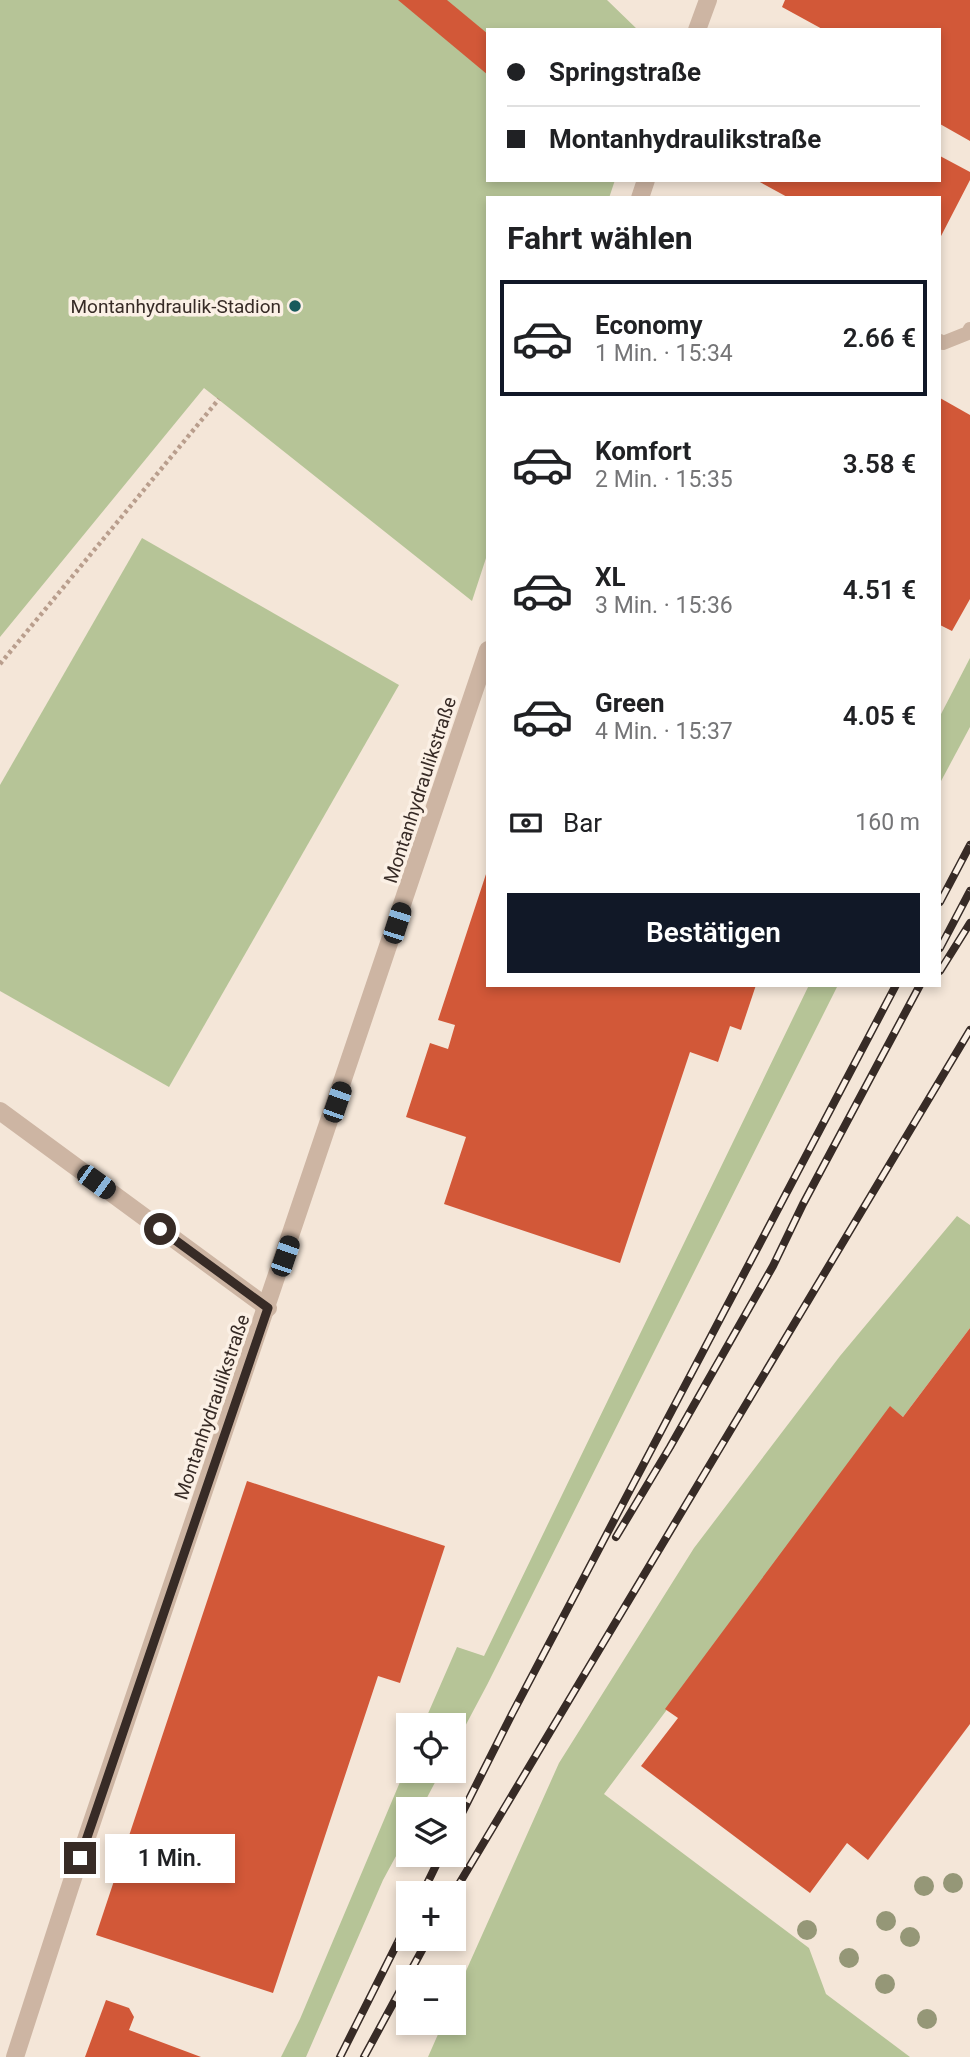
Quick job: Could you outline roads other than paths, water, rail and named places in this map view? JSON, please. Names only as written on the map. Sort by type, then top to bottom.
[{"type":"street","points":[[698,28],[708,0]]},
{"type":"street","name":"Montanhydraulikstraße","points":[[15,2057],[486,656]]},
{"type":"street","points":[[0,1111],[268,1308]]},
{"type":"lane","points":[[941,341],[968,333],[970,329]]},
{"type":"railway","points":[[941,900],[970,845]]},
{"type":"railway","points":[[941,946],[970,891]]},
{"type":"railway","points":[[941,969],[970,923]]},
{"type":"railway","points":[[466,1805],[895,987]]},
{"type":"railway","points":[[616,1537],[773,1266],[803,1204],[919,987]]},
{"type":"railway","points":[[461,1881],[970,1030]]},
{"type":"railway","points":[[428,1881],[435,1867]]},
{"type":"railway","points":[[340,2057],[396,1946]]},
{"type":"railway","points":[[364,2057],[421,1951]]},
{"type":"place","name":"Montanhydraulik-Stadion","points":[[295,306]]}]
